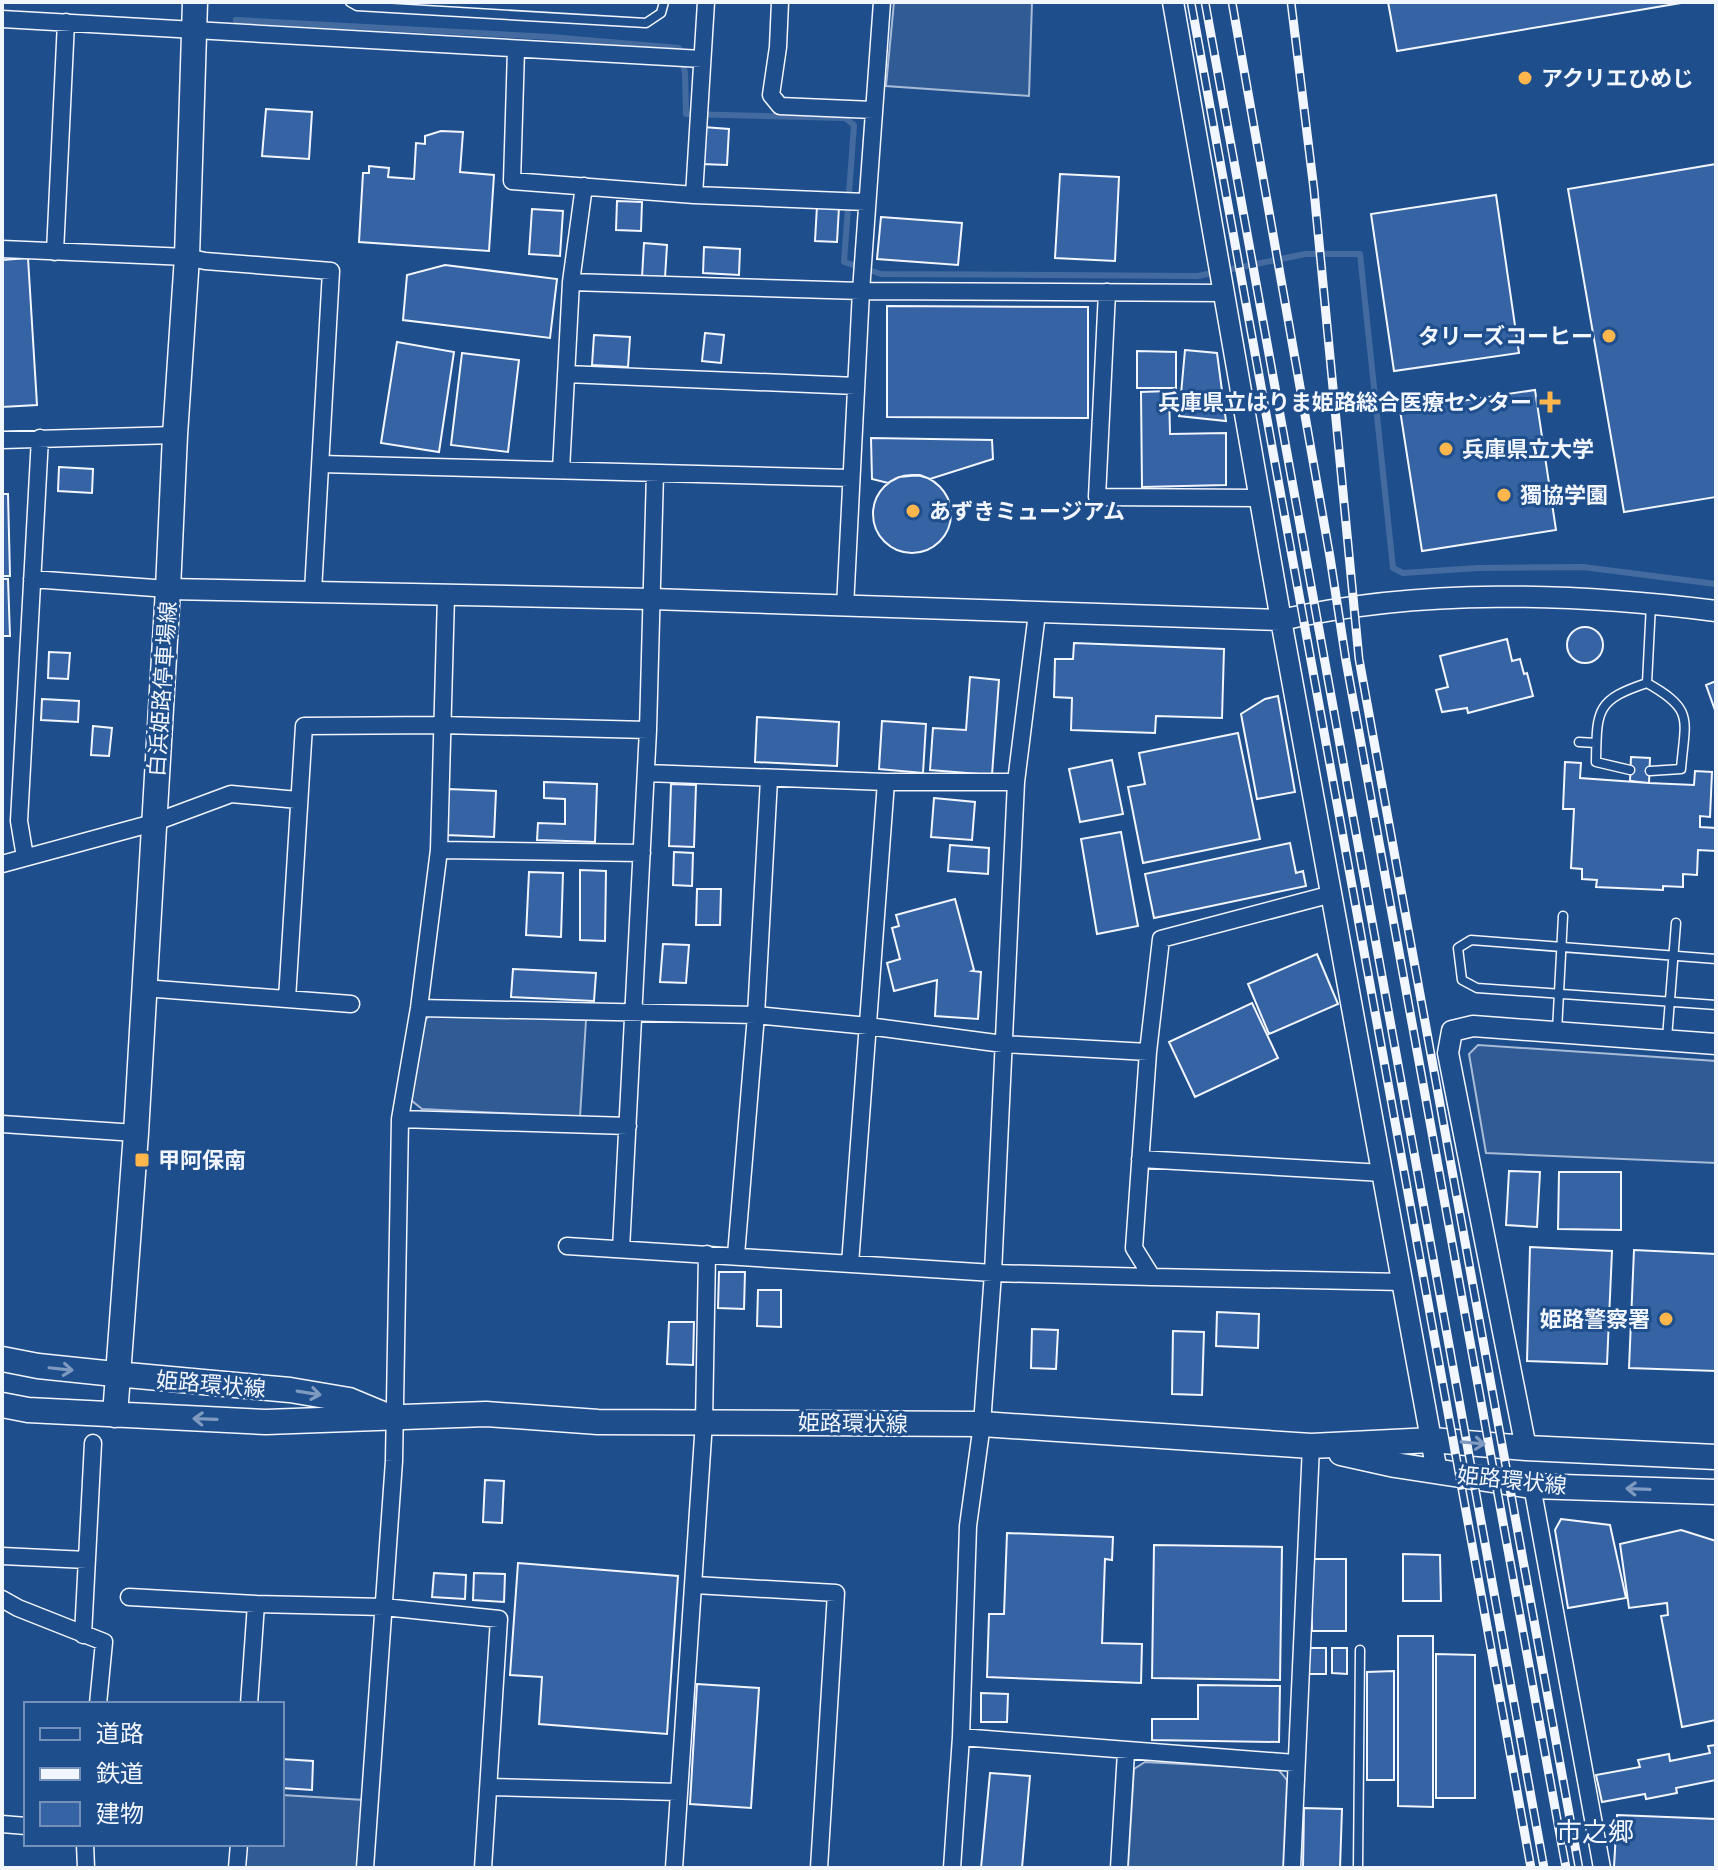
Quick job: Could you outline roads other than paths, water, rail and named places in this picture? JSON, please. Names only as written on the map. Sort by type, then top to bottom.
[{"type":"main road","name":"白浜姫路停車場線","points":[[115,1415],[136,1133],[187,257],[195,2]]},
{"type":"main road","points":[[2,1359],[120,1375]]},
{"type":"main road","name":"姫路環状線","points":[[120,1375],[290,1390],[349,1400],[395,1419]]},
{"type":"main road","points":[[2,1405],[28,1410],[115,1415]]},
{"type":"main road","name":"姫路環状線","points":[[115,1415],[266,1422],[486,1414],[598,1422],[982,1424],[1311,1446],[1432,1440],[1716,1457]]},
{"type":"main road","name":"姫路環状線","points":[[1311,1446],[1395,1465],[1532,1486],[1716,1492]]},
{"type":"street","points":[[694,195],[706,2]]},
{"type":"street","points":[[780,2],[771,95],[780,106],[873,110]]},
{"type":"street","points":[[845,607],[861,291],[854,201],[873,110],[882,2]]},
{"type":"street","points":[[1173,2],[1281,620],[1437,1472]]},
{"type":"street","points":[[2,19],[702,59]]},
{"type":"street","points":[[55,252],[66,22]]},
{"type":"street","points":[[516,50],[512,181],[694,195],[854,201]]},
{"type":"street","points":[[561,470],[571,282],[584,186]]},
{"type":"street","points":[[2,249],[187,257],[331,271],[313,591]]},
{"type":"street","points":[[571,282],[861,291],[1223,293]]},
{"type":"street","points":[[1107,292],[1097,497],[1260,498]]},
{"type":"street","points":[[566,374],[856,386]]},
{"type":"street","points":[[2,440],[175,435]]},
{"type":"street","points":[[25,857],[10,821],[32,579],[40,438]]},
{"type":"street","points":[[321,464],[851,478]]},
{"type":"street","points":[[621,1249],[648,730],[655,473]]},
{"type":"street","points":[[32,579],[168,589],[652,599],[1281,620],[1327,610],[1498,596],[1598,599],[1716,611]]},
{"type":"street","points":[[365,1868],[395,1419],[400,1119],[419,1008],[439,850],[446,595]]},
{"type":"street","points":[[952,1868],[961,1737],[968,1526],[982,1424],[993,1273],[1016,782],[1037,613]]},
{"type":"street","points":[[287,999],[304,726],[441,725],[648,730]]},
{"type":"street","points":[[646,773],[886,782],[1016,782]]},
{"type":"street","points":[[736,1255],[756,1015],[769,779]]},
{"type":"street","points":[[850,1264],[886,782]]},
{"type":"street","points":[[2,864],[153,823],[231,794],[298,800]]},
{"type":"street","points":[[439,850],[642,853]]},
{"type":"street","points":[[1152,1277],[1134,1248],[1148,1052],[1161,939],[1332,894]]},
{"type":"street","points":[[144,988],[351,1004]]},
{"type":"street","points":[[419,1008],[756,1015],[1003,1044],[1148,1052]]},
{"type":"street","points":[[1526,1448],[1448,1053],[1452,1031],[1473,1026],[1716,1044]]},
{"type":"street","points":[[400,1119],[628,1126]]},
{"type":"street","points":[[2,1124],[136,1133]]},
{"type":"street","points":[[1140,1159],[1383,1173]]},
{"type":"street","points":[[567,1246],[993,1273],[1403,1282]]},
{"type":"street","points":[[674,1868],[704,1422],[707,1254]]},
{"type":"street","points":[[83,1635],[93,1443]]},
{"type":"street","points":[[1292,1868],[1295,1763],[1309,1545],[1311,1446]]},
{"type":"street","points":[[1532,1486],[1602,1868]]},
{"type":"street","points":[[2,1556],[87,1560]]},
{"type":"street","points":[[695,1585],[836,1593],[819,1868]]},
{"type":"street","points":[[129,1597],[384,1607],[499,1619],[483,1868]]},
{"type":"street","points":[[2,1599],[104,1642],[98,1702]]},
{"type":"street","points":[[249,1702],[256,1604]]},
{"type":"street","points":[[961,1737],[1295,1763]]},
{"type":"street","points":[[1119,1868],[1126,1752]]},
{"type":"street","points":[[489,1787],[678,1792]]},
{"type":"street","points":[[2,1824],[24,1826]]},
{"type":"street","points":[[85,1846],[86,1868]]},
{"type":"street","points":[[237,1868],[239,1846]]},
{"type":"lane","points":[[350,2],[357,6],[646,23],[661,13],[664,2]]},
{"type":"lane","points":[[501,14],[503,2]]},
{"type":"lane","points":[[1647,683],[1651,604]]},
{"type":"lane","points":[[1630,770],[1596,762],[1599,712],[1610,698],[1647,683]]},
{"type":"lane","points":[[1647,683],[1678,702],[1686,718],[1681,769],[1650,771]]},
{"type":"lane","points":[[1579,742],[1596,743]]},
{"type":"lane","points":[[1557,1032],[1563,916]]},
{"type":"lane","points":[[1667,1041],[1676,923]]},
{"type":"lane","points":[[1716,959],[1471,940],[1458,948],[1462,980],[1477,988],[1716,1005]]},
{"type":"lane","points":[[1358,1868],[1360,1650]]},
{"type":"waterway","points":[[236,20],[551,37],[679,48],[685,73],[686,114],[845,118],[854,125],[844,262],[881,274],[1198,276],[1305,254],[1360,254],[1393,568],[1403,573],[1478,568],[1583,567],[1716,584]]},
{"type":"railway","points":[[1191,2],[1531,1868]]},
{"type":"railway","points":[[1205,2],[1544,1868]]},
{"type":"railway","points":[[1232,2],[1346,661],[1566,1868]]},
{"type":"railway","points":[[1291,2],[1314,190],[1359,659],[1579,1868]]},
{"type":"place","name":"アクリエひめじ","points":[[1525,78]]},
{"type":"place","name":"タリーズコーヒー","points":[[1609,336]]},
{"type":"place","name":"兵庫県立はりま姫路総合医療センター","points":[[1550,402]]},
{"type":"place","name":"兵庫県立大学","points":[[1446,449]]},
{"type":"place","name":"獨協学園","points":[[1504,495]]},
{"type":"place","name":"あずきミュージアム","points":[[913,511]]},
{"type":"place","name":"甲阿保南","points":[[142,1160]]},
{"type":"place","name":"姫路警察署","points":[[1666,1319]]},
{"type":"district","name":"市之郷","points":[[1595,1832]]}]
